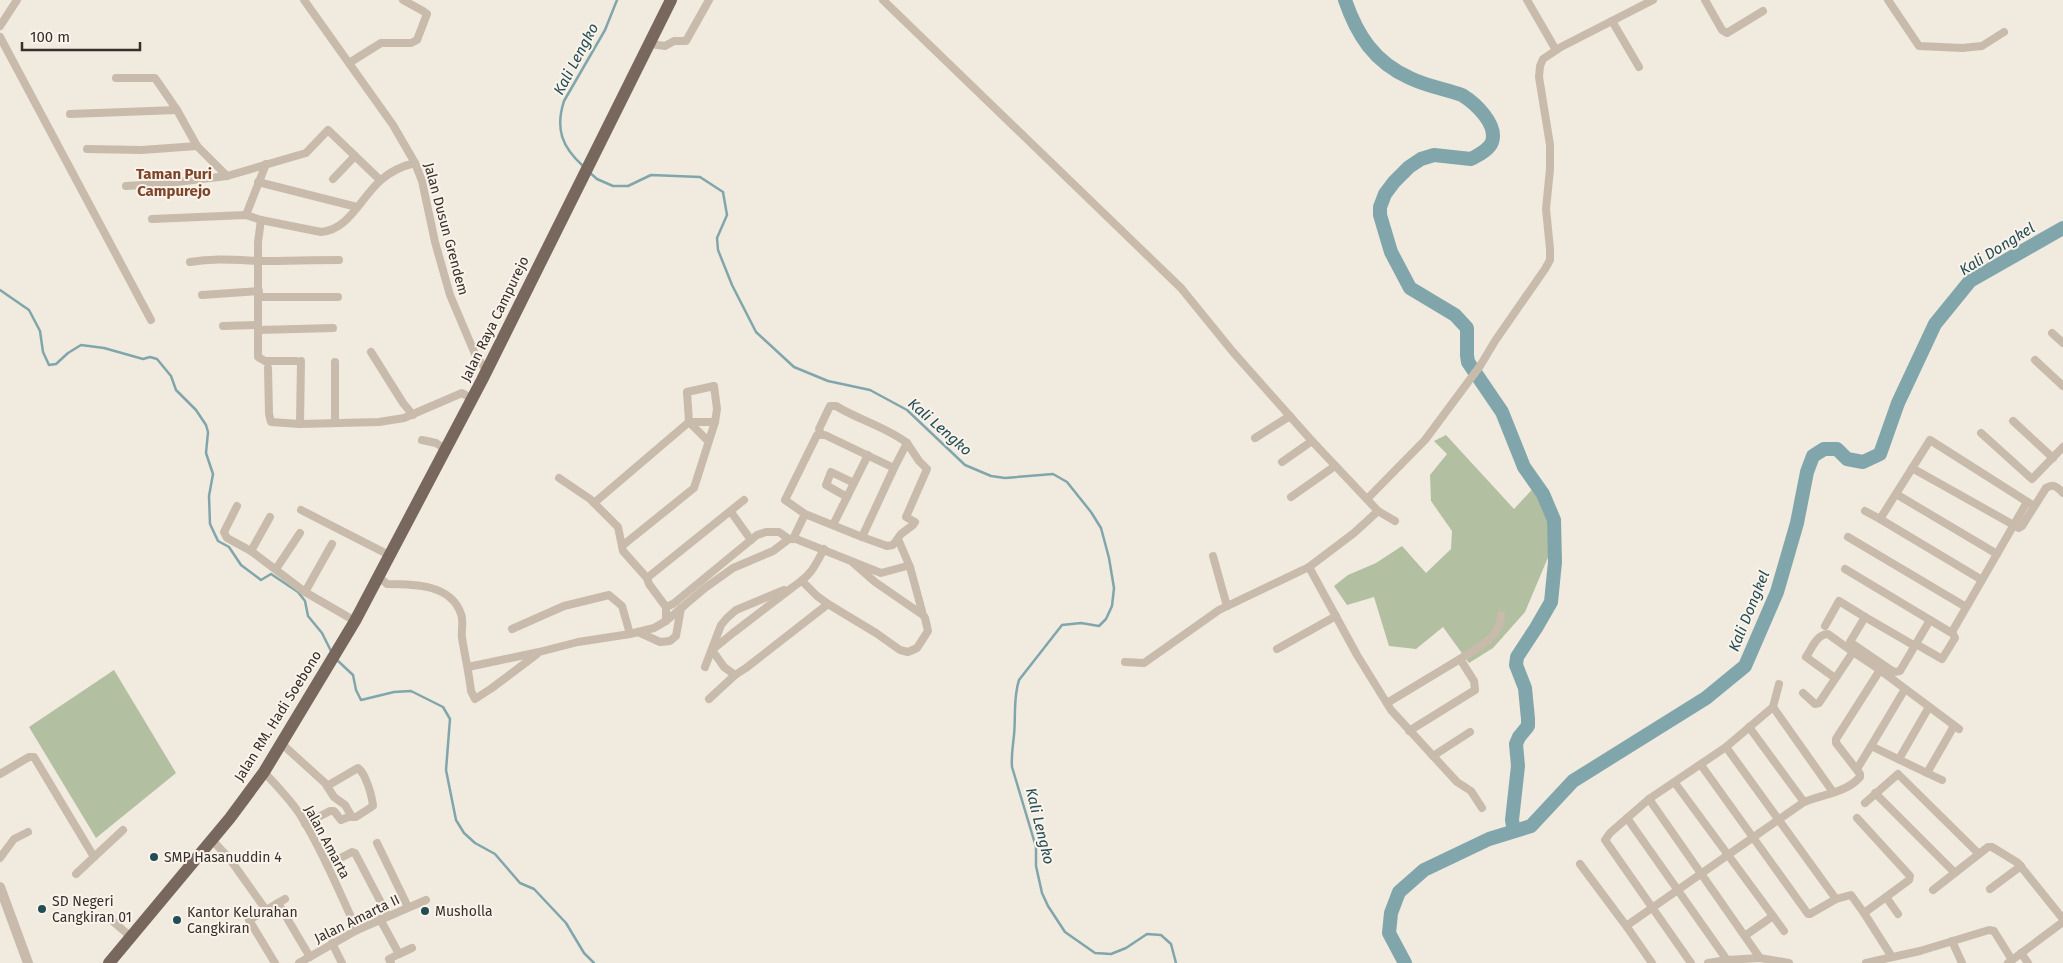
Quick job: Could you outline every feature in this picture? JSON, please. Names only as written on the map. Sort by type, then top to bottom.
[{"type":"main road","name":"Jalan Raya Campurejo","points":[[338,647],[355,621],[472,399],[580,180],[672,0]]},
{"type":"main road","name":"Jalan RM. Hadi Soebono","points":[[109,963],[212,840],[264,772],[338,647]]},
{"type":"street","points":[[0,26],[17,0]]},
{"type":"street","name":"Jalan Dusun Grendem","points":[[304,0],[393,124],[415,162],[422,181],[435,242],[450,295],[475,354],[486,370]]},
{"type":"street","points":[[349,63],[380,43],[412,43],[417,40],[427,14],[403,0]]},
{"type":"street","points":[[650,44],[665,46],[674,41],[686,41],[709,0]]},
{"type":"street","points":[[883,0],[1177,283],[1233,352],[1312,441],[1378,511],[1395,521]]},
{"type":"street","points":[[1527,0],[1556,50]]},
{"type":"street","points":[[1367,499],[1425,440],[1469,382],[1550,260],[1546,209],[1550,169],[1550,144],[1540,72],[1544,59],[1556,50],[1643,3],[1653,0]]},
{"type":"street","points":[[1705,0],[1724,33],[1730,32],[1763,11]]},
{"type":"street","points":[[1888,0],[1919,46],[1962,48],[1982,46],[2004,32]]},
{"type":"street","points":[[1612,21],[1639,67]]},
{"type":"street","points":[[0,36],[151,320]]},
{"type":"street","points":[[116,78],[155,78],[177,110],[197,146],[227,176]]},
{"type":"street","points":[[70,114],[177,110]]},
{"type":"street","points":[[126,186],[227,176],[306,153],[328,130],[380,180]]},
{"type":"street","points":[[87,149],[142,150],[197,146]]},
{"type":"street","points":[[333,179],[355,156]]},
{"type":"street","points":[[152,219],[246,214],[261,220],[327,232],[336,228],[350,217],[380,180],[401,166],[415,162]]},
{"type":"street","points":[[246,214],[266,164]]},
{"type":"street","points":[[258,182],[357,207]]},
{"type":"street","points":[[261,220],[258,242],[258,357],[261,360],[298,361],[300,424]]},
{"type":"street","points":[[190,262],[206,259],[237,258],[259,261],[339,260]]},
{"type":"street","points":[[202,295],[258,294],[338,297]]},
{"type":"street","points":[[223,326],[333,328]]},
{"type":"street","points":[[2052,333],[2063,343]]},
{"type":"street","points":[[371,352],[403,403],[413,415]]},
{"type":"street","points":[[2035,360],[2063,386]]},
{"type":"street","points":[[335,362],[335,422]]},
{"type":"street","points":[[268,368],[269,414],[271,422],[300,424],[378,422],[413,415],[457,394],[462,393],[472,399]]},
{"type":"street","points":[[622,546],[694,488],[715,422],[717,409],[714,386],[687,392],[689,422],[708,441]]},
{"type":"street","points":[[821,434],[817,435],[785,500],[805,514],[887,546],[894,545],[900,536],[906,517],[928,470],[919,461],[907,443],[891,432],[880,429],[836,406],[830,406],[819,429],[821,434],[894,468]]},
{"type":"street","points":[[1255,438],[1290,416]]},
{"type":"street","points":[[2013,421],[2053,458]]},
{"type":"street","points":[[594,502],[689,422],[715,422]]},
{"type":"street","points":[[1980,433],[2032,479],[2063,447]]},
{"type":"street","points":[[422,440],[436,443],[445,449]]},
{"type":"street","points":[[1880,519],[1928,441],[1931,440],[2031,504]]},
{"type":"street","points":[[1282,462],[1312,441]]},
{"type":"street","points":[[862,537],[907,443]]},
{"type":"street","points":[[833,525],[868,455]]},
{"type":"street","points":[[1291,497],[1335,466]]},
{"type":"street","points":[[1912,468],[2014,526],[2021,528],[2031,504],[2046,488],[2050,485],[2056,486],[2063,493]]},
{"type":"street","points":[[847,497],[826,485],[831,472],[854,483]]},
{"type":"street","points":[[559,478],[594,502],[618,527],[623,551],[647,578],[648,584],[666,608],[666,621]]},
{"type":"street","points":[[1896,494],[1997,554]]},
{"type":"street","points":[[647,578],[744,500]]},
{"type":"street","points":[[237,506],[224,534],[227,538],[251,551],[305,592],[355,621]]},
{"type":"street","points":[[301,510],[390,556]]},
{"type":"street","points":[[1125,662],[1144,662],[1214,613],[1309,567],[1354,533],[1378,511]]},
{"type":"street","points":[[1865,511],[1982,580]]},
{"type":"street","points":[[731,512],[751,540]]},
{"type":"street","points":[[468,667],[578,642],[630,634],[654,628],[666,621],[705,588],[733,568],[773,551],[791,539],[805,514]]},
{"type":"street","points":[[251,551],[270,518]]},
{"type":"street","points":[[1952,632],[2014,526]]},
{"type":"street","points":[[666,608],[751,540],[766,532],[780,532],[791,539],[881,573],[907,566],[910,567]]},
{"type":"street","points":[[276,569],[300,533]]},
{"type":"street","points":[[802,581],[828,604],[900,650],[908,652],[918,648],[928,632],[900,536]]},
{"type":"street","points":[[1848,537],[1966,607]]},
{"type":"street","points":[[305,592],[332,544]]},
{"type":"street","points":[[712,650],[732,632],[808,577],[824,550]]},
{"type":"street","points":[[1213,556],[1227,606]]},
{"type":"street","points":[[852,561],[884,588],[921,612]]},
{"type":"street","points":[[1309,567],[1387,703],[1409,731],[1457,782],[1471,791],[1482,808]]},
{"type":"street","points":[[1825,626],[1839,601],[1942,659],[1955,638],[1952,632],[1845,569]]},
{"type":"street","points":[[881,573],[884,588]]},
{"type":"street","points":[[379,576],[388,584],[410,584],[445,593],[454,602],[462,616],[462,635],[471,691],[473,697],[477,699],[539,652]]},
{"type":"street","points":[[701,580],[705,588]]},
{"type":"street","points":[[705,667],[721,625],[736,610],[791,588]]},
{"type":"street","points":[[512,629],[564,606],[609,595],[622,606],[630,634]]},
{"type":"street","points":[[709,699],[735,676],[828,604]]},
{"type":"street","points":[[638,632],[660,642],[670,641],[676,636],[681,608]]},
{"type":"street","points":[[1387,703],[1491,638],[1497,630],[1501,615]]},
{"type":"street","points":[[1277,649],[1336,616]]},
{"type":"street","points":[[1865,617],[1850,642],[1894,672],[1900,671],[1930,620]]},
{"type":"street","points":[[1835,678],[1806,657],[1820,636],[1824,634],[1828,634],[1880,670],[1957,727],[1927,772]]},
{"type":"street","points":[[712,650],[724,667],[735,676]]},
{"type":"street","points":[[1803,693],[1817,704],[1853,652]]},
{"type":"street","points":[[1409,731],[1475,690],[1474,681],[1460,659]]},
{"type":"street","points":[[1627,927],[1804,802],[1844,790],[1857,782],[1860,778],[1857,769],[1841,751],[1836,743],[1836,739],[1880,670]]},
{"type":"street","points":[[1691,963],[1605,842],[1610,833],[1649,799],[1726,747],[1772,708],[1779,684]]},
{"type":"street","points":[[1857,769],[1905,689]]},
{"type":"street","points":[[1899,759],[1929,707]]},
{"type":"street","points":[[1772,708],[1833,792]]},
{"type":"street","points":[[1749,727],[1804,802]]},
{"type":"street","points":[[1433,756],[1470,732]]},
{"type":"street","points":[[282,744],[327,786],[336,799],[346,805],[351,816]]},
{"type":"street","points":[[1871,746],[1942,780]]},
{"type":"street","points":[[1726,747],[1836,899]]},
{"type":"street","points":[[0,774],[29,757],[34,757],[94,857]]},
{"type":"street","points":[[1701,764],[1808,914],[1836,899],[1852,896],[1892,957]]},
{"type":"street","points":[[305,824],[330,811],[334,811],[341,820],[351,816],[356,817],[370,809],[373,805],[367,784],[361,771],[356,768],[327,786]]},
{"type":"street","name":"Jalan Amarta","points":[[264,772],[283,792],[305,824],[327,864],[357,930]]},
{"type":"street","points":[[1865,803],[1895,774],[1900,775],[1979,854]]},
{"type":"street","points":[[1675,783],[1784,931]]},
{"type":"street","points":[[1875,794],[1955,873]]},
{"type":"street","points":[[1649,799],[1746,935],[1760,958]]},
{"type":"street","points":[[1627,818],[1727,960]]},
{"type":"street","points":[[1857,818],[1910,876],[1909,880],[1864,912]]},
{"type":"street","points":[[76,874],[122,830]]},
{"type":"street","points":[[0,858],[14,839],[28,832]]},
{"type":"street","points":[[212,840],[230,858],[266,910]]},
{"type":"street","points":[[377,843],[408,907]]},
{"type":"street","points":[[1866,963],[1920,951],[1989,930],[1994,930],[2010,961],[2063,920],[2018,862],[1992,847],[1988,847],[1933,890]]},
{"type":"street","points":[[327,864],[352,852],[355,853],[399,954]]},
{"type":"street","points":[[1580,864],[1652,963]]},
{"type":"street","points":[[1990,889],[2020,866]]},
{"type":"street","points":[[0,887],[28,963]]},
{"type":"street","points":[[1886,898],[1898,914]]},
{"type":"street","name":"Jalan Amarta II","points":[[305,961],[332,943],[357,930],[426,900]]},
{"type":"street","points":[[275,963],[245,922],[281,901],[305,961]]},
{"type":"street","points":[[1746,935],[1773,916]]},
{"type":"street","points":[[110,918],[131,937]]},
{"type":"street","points":[[1952,941],[1962,963]]},
{"type":"street","points":[[332,943],[342,963]]},
{"type":"street","points":[[391,963],[389,959],[412,948]]},
{"type":"street","points":[[2021,953],[2028,963]]},
{"type":"street","points":[[1708,963],[1760,958],[1789,963]]},
{"type":"green space","points":[[1446,435],[1514,509],[1540,481],[1560,529],[1525,612],[1493,648],[1469,663],[1443,627],[1416,649],[1389,646],[1374,597],[1347,605],[1334,586],[1348,575],[1376,563],[1402,546],[1426,573],[1451,549],[1452,531],[1431,501],[1430,475],[1447,454],[1434,441]]},
{"type":"green space","points":[[114,670],[176,773],[96,838],[29,727]]},
{"type":"waterway","name":"Kali Lengko","points":[[583,166],[570,152],[562,137],[561,111],[564,101],[605,30],[617,0]]},
{"type":"waterway","points":[[1345,0],[1361,36],[1386,64],[1416,81],[1462,95],[1479,109],[1492,128],[1491,145],[1471,159],[1434,155],[1421,159],[1409,167],[1385,194],[1380,207],[1380,215],[1391,252],[1410,288],[1455,315],[1467,328],[1468,362],[1502,412],[1524,467],[1543,494],[1554,520],[1555,562],[1551,602],[1517,657],[1516,665],[1525,688],[1528,726],[1516,744],[1518,766],[1512,820],[1514,831]]},
{"type":"waterway","name":"Kali Lengko","points":[[589,172],[597,179],[613,186],[628,186],[651,175],[700,177],[723,192],[727,215],[717,238],[718,250],[732,285],[756,332],[794,367],[828,381],[870,390],[907,410],[965,465],[991,476],[1005,478],[1053,474],[1067,482],[1091,512],[1101,528],[1109,558],[1114,588],[1112,606],[1106,619],[1099,626],[1081,623],[1062,625],[1019,680],[1015,700],[1012,767],[1036,847],[1036,866],[1042,893],[1065,932],[1095,953],[1111,954],[1126,948],[1147,934],[1161,935],[1171,944],[1176,963]]},
{"type":"waterway","name":"Kali Dongkel","points":[[1405,963],[1389,933],[1391,913],[1399,892],[1424,870],[1489,839],[1531,826],[1573,781],[1706,698],[1745,666],[1777,592],[1797,523],[1807,472],[1813,456],[1824,449],[1837,449],[1847,459],[1863,462],[1880,454],[1898,403],[1935,324],[1970,281],[2063,228]]},
{"type":"waterway","points":[[0,290],[29,310],[40,331],[43,352],[49,365],[56,364],[81,345],[104,348],[143,359],[150,357],[157,359],[171,376],[176,390],[196,410],[206,425],[208,432],[206,453],[213,474],[209,496],[210,524],[218,541],[229,547],[241,565],[261,580],[271,574],[298,592],[305,601],[308,616],[322,633],[331,651]]},
{"type":"waterway","points":[[337,660],[353,675],[356,690],[361,700],[394,692],[411,691],[443,707],[450,719],[446,770],[456,820],[464,833],[475,843],[495,854],[520,883],[534,889],[566,923],[584,953],[594,963]]},
{"type":"place","name":"SMP Hasanuddin 4","points":[[154,857]]},
{"type":"place","name":"SD Negeri Cangkiran 01","points":[[42,909]]},
{"type":"place","name":"Musholla","points":[[425,911]]},
{"type":"place","name":"Kantor Kelurahan Cangkiran","points":[[177,920]]},
{"type":"district","name":"Taman Puri Campurejo","points":[[174,182]]}]
